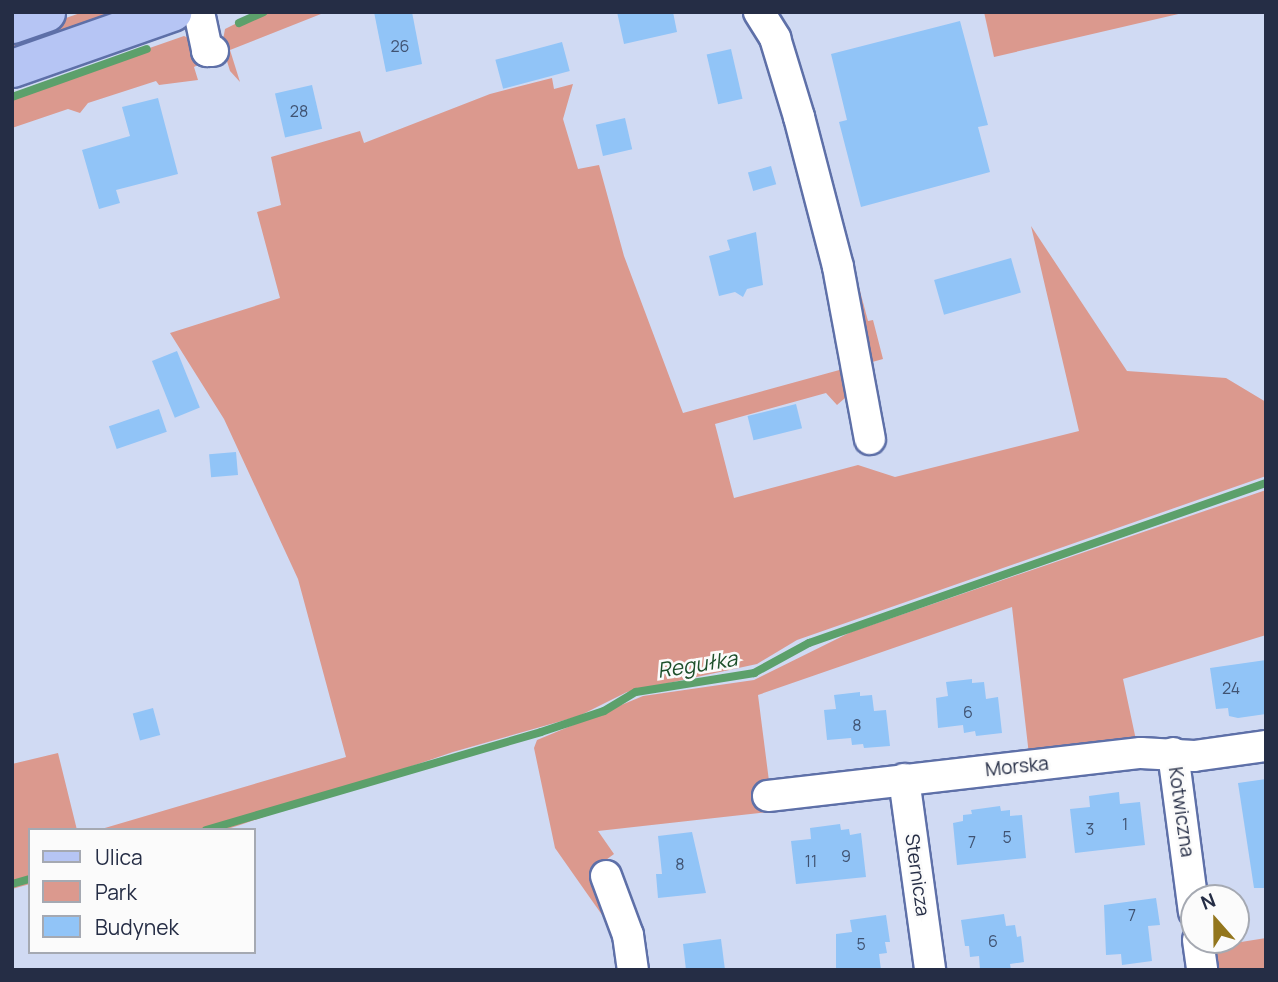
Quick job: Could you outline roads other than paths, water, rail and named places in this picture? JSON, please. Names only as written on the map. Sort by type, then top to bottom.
[{"type":"main road","points":[[12,24],[46,12]]},
{"type":"main road","points":[[12,68],[172,12]]},
{"type":"street","points":[[199,12],[207,51],[213,51]]},
{"type":"street","points":[[759,12],[775,38],[809,154],[838,267],[870,439]]},
{"type":"street","name":"Morska","points":[[768,796],[1141,753],[1194,756],[1266,746]]},
{"type":"street","name":"Kotwiczna","points":[[1173,753],[1190,884]]},
{"type":"street","name":"Sternicza","points":[[904,779],[930,970]]},
{"type":"street","points":[[606,876],[628,935],[633,970]]},
{"type":"waterway","points":[[239,23],[264,12]]},
{"type":"waterway","points":[[12,97],[147,49]]},
{"type":"waterway","name":"Regułka","points":[[213,828],[541,732],[604,711],[636,692],[754,673],[809,643],[1266,483]]},
{"type":"waterway","name":"Regułka","points":[[12,884],[28,880]]}]
